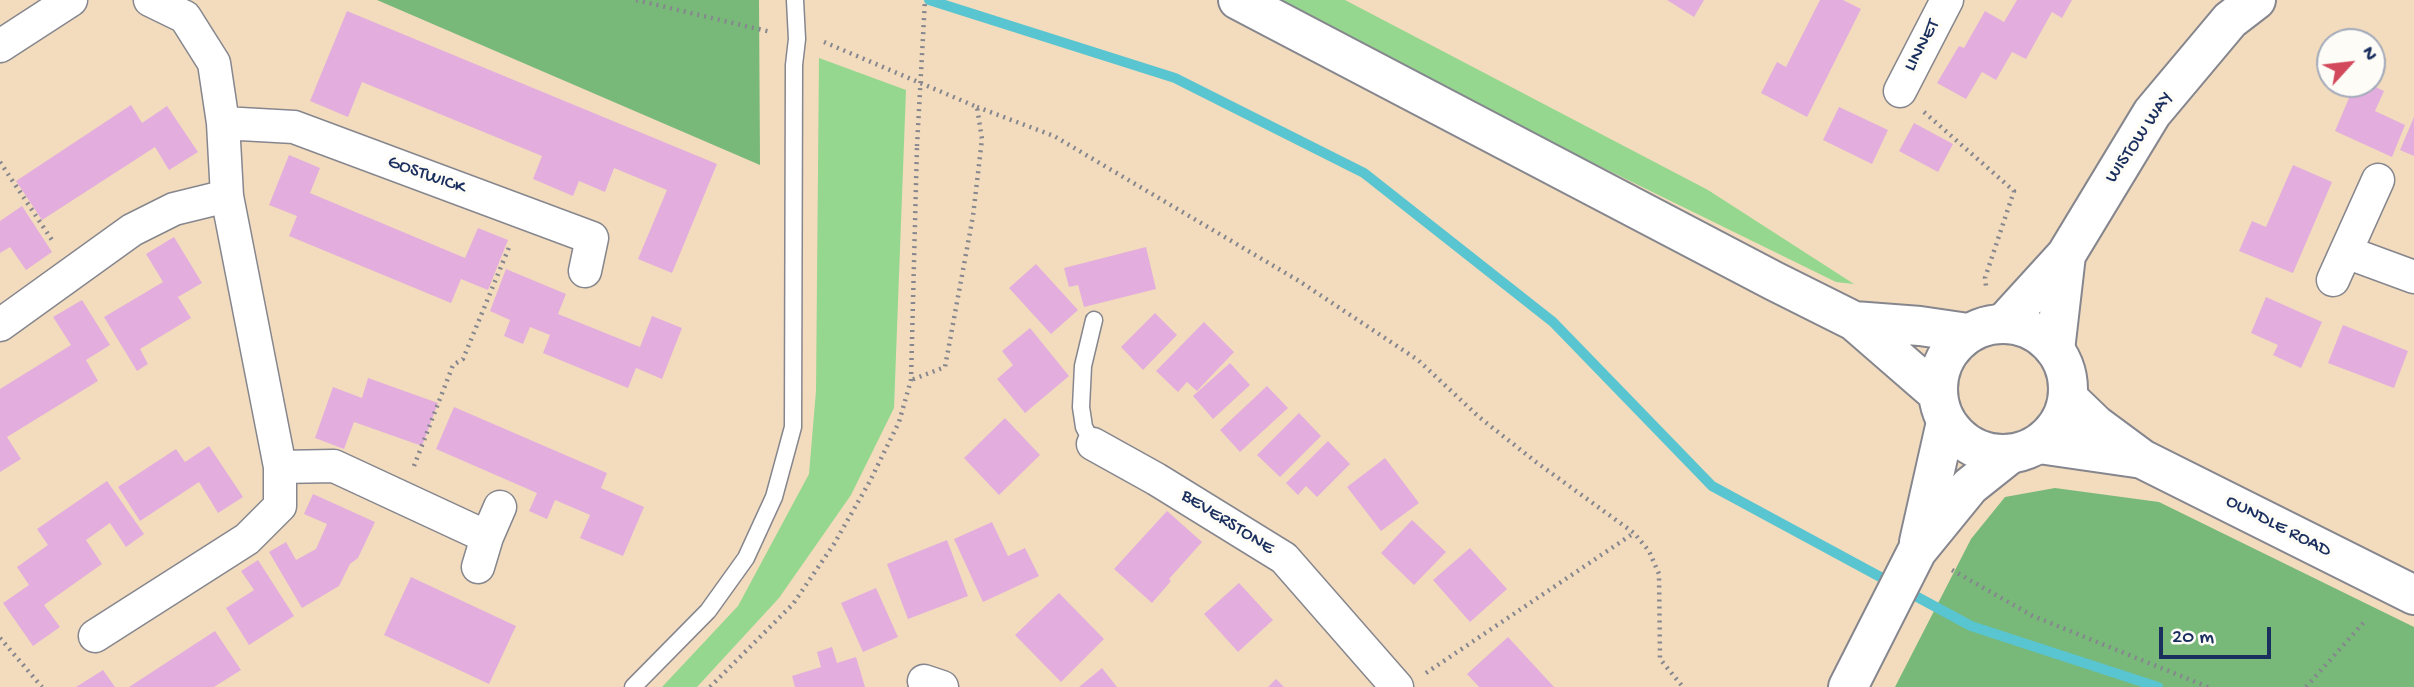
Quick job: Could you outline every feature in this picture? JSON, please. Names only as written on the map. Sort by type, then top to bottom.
[{"type":"main road","points":[[1238,0],[1854,321],[1942,408],[1960,438],[1977,449],[1998,454],[2024,449]]},
{"type":"main road","name":"WISTOW WAY","points":[[1987,327],[2066,255],[2152,113],[2230,20],[2256,0]]},
{"type":"main road","name":"WISTOW WAY","points":[[2055,350],[2066,255]]},
{"type":"main road","points":[[1848,687],[1917,551],[1970,486],[2053,431],[2063,415],[2068,398],[2064,365],[2055,350],[2041,336],[2023,327],[1920,326],[1854,321]]},
{"type":"main road","points":[[1917,551],[1942,408],[1938,376],[1955,344],[1987,327]]},
{"type":"main road","name":"OUNDLE ROAD","points":[[2068,398],[2096,425],[2141,459],[2414,595]]},
{"type":"main road","name":"OUNDLE ROAD","points":[[2024,449],[2141,459]]},
{"type":"street","points":[[0,46],[71,0]]},
{"type":"street","points":[[95,636],[247,538],[280,506],[280,467],[227,196],[223,123],[214,63],[185,17],[150,0]]},
{"type":"street","name":"LINNET","points":[[1900,91],[1947,0]]},
{"type":"street","name":"GOSTWICK","points":[[223,123],[294,127],[592,238],[585,271]]},
{"type":"street","points":[[2333,280],[2378,180]]},
{"type":"street","points":[[0,325],[132,230],[174,209],[227,196]]},
{"type":"street","points":[[2346,251],[2414,277]]},
{"type":"street","name":"BEVERSTONE","points":[[1093,444],[1156,479],[1284,558],[1407,683]]},
{"type":"street","points":[[280,467],[334,466],[487,537]]},
{"type":"street","points":[[478,567],[500,508]]},
{"type":"lane","points":[[633,687],[708,611],[746,558],[774,498],[793,427],[794,65],[797,39],[795,0]]},
{"type":"lane","points":[[1093,444],[1084,427],[1081,407],[1083,366],[1094,320]]},
{"type":"path","points":[[636,0],[759,28]]},
{"type":"path","points":[[710,687],[793,604],[834,544],[900,422],[911,380],[917,146],[925,0]]},
{"type":"path","points":[[821,41],[977,107],[1054,136],[1299,282],[1418,360],[1479,417],[1634,533],[1649,551],[1659,574],[1660,659],[1683,687]]},
{"type":"path","points":[[1900,91],[2014,191],[1985,278],[1987,327]]},
{"type":"path","points":[[911,380],[945,367],[973,216],[982,139],[977,107]]},
{"type":"path","points":[[0,162],[73,272]]},
{"type":"path","points":[[402,498],[453,365],[463,359],[523,212]]},
{"type":"path","points":[[1407,683],[1634,533]]},
{"type":"path","points":[[1917,551],[2033,616],[2208,687]]},
{"type":"path","points":[[2306,687],[2365,621]]},
{"type":"path","points":[[0,638],[42,687]]},
{"type":"green space","points":[[377,0],[759,0],[760,165]]},
{"type":"green space","points":[[1279,0],[1345,0],[1708,190],[1854,284],[1836,282],[1481,108]]},
{"type":"green space","points":[[819,58],[906,90],[894,408],[851,495],[779,598],[697,687],[662,687],[738,606],[809,474],[816,391]]},
{"type":"green space","points":[[2055,488],[2159,502],[2414,627],[2414,687],[1895,687],[1971,539],[2005,497]]},
{"type":"building","points":[[1667,0],[1704,0],[1694,17]]},
{"type":"building","points":[[1820,0],[1843,0],[1861,9],[1807,117],[1761,93],[1777,62],[1786,67]]},
{"type":"building","points":[[2017,0],[2072,0],[2062,18],[2052,12],[2026,59],[2012,52],[1996,80],[1982,72],[1966,99],[1937,83],[1959,46],[1964,48],[1985,11],[2004,22]]},
{"type":"building","points":[[347,11],[717,164],[672,273],[638,259],[667,190],[614,168],[605,192],[579,181],[573,196],[533,179],[542,156],[362,82],[348,117],[310,101]]},
{"type":"building","points":[[2349,98],[2381,98],[2375,111],[2405,125],[2392,157],[2335,131]]},
{"type":"building","points":[[131,105],[142,123],[167,106],[198,152],[169,170],[155,147],[42,220],[16,181]]},
{"type":"building","points":[[1839,107],[1888,130],[1872,164],[1823,140]]},
{"type":"building","points":[[2414,117],[2414,156],[2400,150]]},
{"type":"building","points":[[1914,123],[1953,144],[1938,172],[1899,151]]},
{"type":"building","points":[[289,155],[320,168],[310,193],[465,258],[478,228],[508,240],[488,290],[461,279],[451,303],[289,236],[297,216],[269,205]]},
{"type":"building","points":[[2293,165],[2332,182],[2293,273],[2239,251],[2252,221],[2266,227]]},
{"type":"building","points":[[22,206],[52,252],[26,270],[10,247],[0,253],[0,221]]},
{"type":"building","points":[[174,237],[202,283],[178,297],[191,318],[140,349],[148,364],[137,371],[104,317],[163,282],[146,254]]},
{"type":"building","points":[[1146,247],[1156,289],[1084,307],[1078,285],[1069,287],[1064,268]]},
{"type":"building","points":[[1036,264],[1078,310],[1051,334],[1009,288]]},
{"type":"building","points":[[506,269],[566,294],[558,314],[640,347],[652,316],[682,328],[662,379],[636,368],[628,388],[543,353],[550,335],[530,327],[523,344],[504,336],[510,320],[490,311]]},
{"type":"building","points":[[2266,297],[2322,322],[2301,368],[2273,355],[2278,345],[2251,333]]},
{"type":"building","points":[[82,300],[110,345],[86,360],[98,381],[7,437],[21,459],[0,472],[0,389],[71,345],[53,317]]},
{"type":"building","points":[[1155,313],[1177,335],[1143,370],[1121,347]]},
{"type":"building","points":[[1204,322],[1234,352],[1197,391],[1187,382],[1178,392],[1156,371]]},
{"type":"building","points":[[2343,325],[2408,351],[2394,388],[2328,363]]},
{"type":"building","points":[[1030,328],[1069,376],[1025,413],[997,379],[1013,365],[1002,351]]},
{"type":"building","points":[[1230,363],[1250,385],[1213,419],[1193,396]]},
{"type":"building","points":[[368,378],[438,403],[422,446],[354,422],[344,449],[315,438],[333,387],[362,398]]},
{"type":"building","points":[[1267,386],[1288,408],[1240,452],[1220,430]]},
{"type":"building","points":[[454,407],[607,473],[601,488],[644,507],[623,556],[580,538],[590,515],[555,500],[547,519],[529,511],[537,493],[436,449]]},
{"type":"building","points":[[1299,413],[1321,436],[1280,477],[1257,455]]},
{"type":"building","points":[[1005,418],[1040,455],[999,495],[964,458]]},
{"type":"building","points":[[1328,441],[1350,464],[1317,497],[1306,486],[1298,495],[1286,483]]},
{"type":"building","points":[[209,446],[243,497],[218,513],[199,482],[140,521],[118,487],[176,449],[185,462]]},
{"type":"building","points":[[1385,458],[1419,503],[1381,531],[1347,487]]},
{"type":"building","points":[[107,481],[144,534],[126,547],[110,523],[86,540],[102,564],[44,605],[60,627],[33,646],[3,603],[29,585],[17,567],[48,545],[37,529]]},
{"type":"building","points":[[313,494],[375,522],[358,558],[350,564],[339,586],[302,608],[269,552],[286,542],[296,560],[316,549],[327,524],[304,514]]},
{"type":"building","points":[[1167,511],[1202,542],[1152,603],[1114,569]]},
{"type":"building","points":[[1412,520],[1446,552],[1414,585],[1381,553]]},
{"type":"building","points":[[992,522],[1008,556],[1025,548],[1039,576],[983,602],[954,539]]},
{"type":"building","points":[[947,540],[968,596],[908,619],[887,564]]},
{"type":"building","points":[[1470,548],[1507,589],[1470,622],[1433,580]]},
{"type":"building","points":[[258,560],[294,616],[249,645],[226,608],[254,590],[241,571]]},
{"type":"building","points":[[411,577],[516,626],[489,684],[384,635]]},
{"type":"building","points":[[1239,583],[1273,620],[1238,652],[1204,614]]},
{"type":"building","points":[[876,588],[898,637],[863,652],[841,603]]},
{"type":"building","points":[[1059,593],[1104,639],[1061,682],[1015,635]]},
{"type":"building","points":[[215,631],[241,670],[214,687],[129,687]]},
{"type":"building","points":[[1508,637],[1554,687],[1479,687],[1467,674]]},
{"type":"building","points":[[832,647],[837,663],[856,657],[865,687],[795,687],[792,676],[821,667],[817,652]]},
{"type":"building","points":[[1102,668],[1117,687],[1079,687]]},
{"type":"building","points":[[103,670],[115,687],[76,687]]},
{"type":"building","points":[[1276,679],[1284,687],[1268,687]]},
{"type":"waterway","points":[[929,0],[1175,78],[1364,173],[1553,322],[1712,486],[1971,626],[2158,687]]}]
